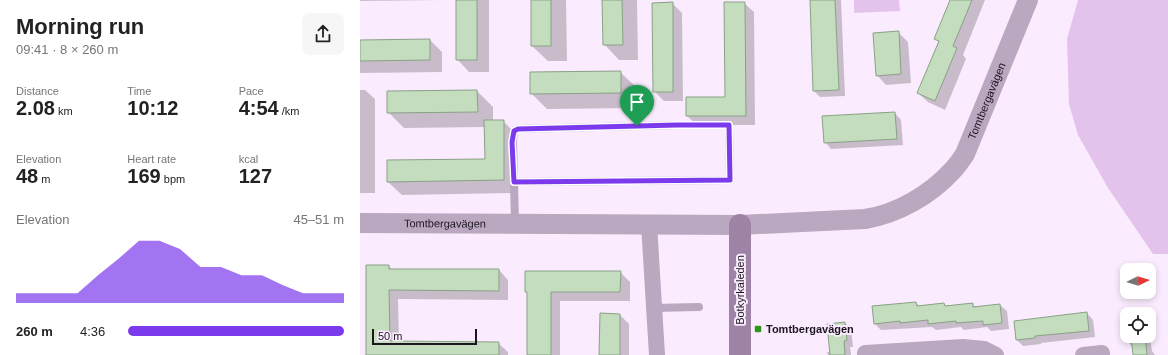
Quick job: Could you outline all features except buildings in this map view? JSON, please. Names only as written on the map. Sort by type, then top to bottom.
[{"type":"main road","name":"Botkyrkaleden","points":[[740,225],[740,355]]},
{"type":"street","name":"Tomtbergavägen","points":[[360,223],[740,225],[875,218],[903,207],[921,197],[953,170],[965,154],[1028,0]]},
{"type":"street","points":[[649,224],[657,355]]},
{"type":"street","points":[[865,355],[865,353],[963,347],[984,349],[996,355]]},
{"type":"street","points":[[1083,355],[1102,353],[1102,355]]},
{"type":"lane","points":[[514,182],[730,180],[729,125],[518,129],[514,131],[512,142],[515,224]]},
{"type":"lane","points":[[654,308],[699,307]]},
{"type":"shaded area","points":[[854,0],[899,0],[900,11],[854,13]]},
{"type":"shaded area","points":[[1078,0],[1168,0],[1168,255],[1153,254],[1108,188],[1078,135],[1069,104],[1067,39]]},
{"type":"place","name":"Tomtbergavägen","points":[[758,329]]},
{"type":"route","points":[[729,125],[730,180],[514,182],[512,142],[514,131],[518,129],[637,126],[729,125]]}]
